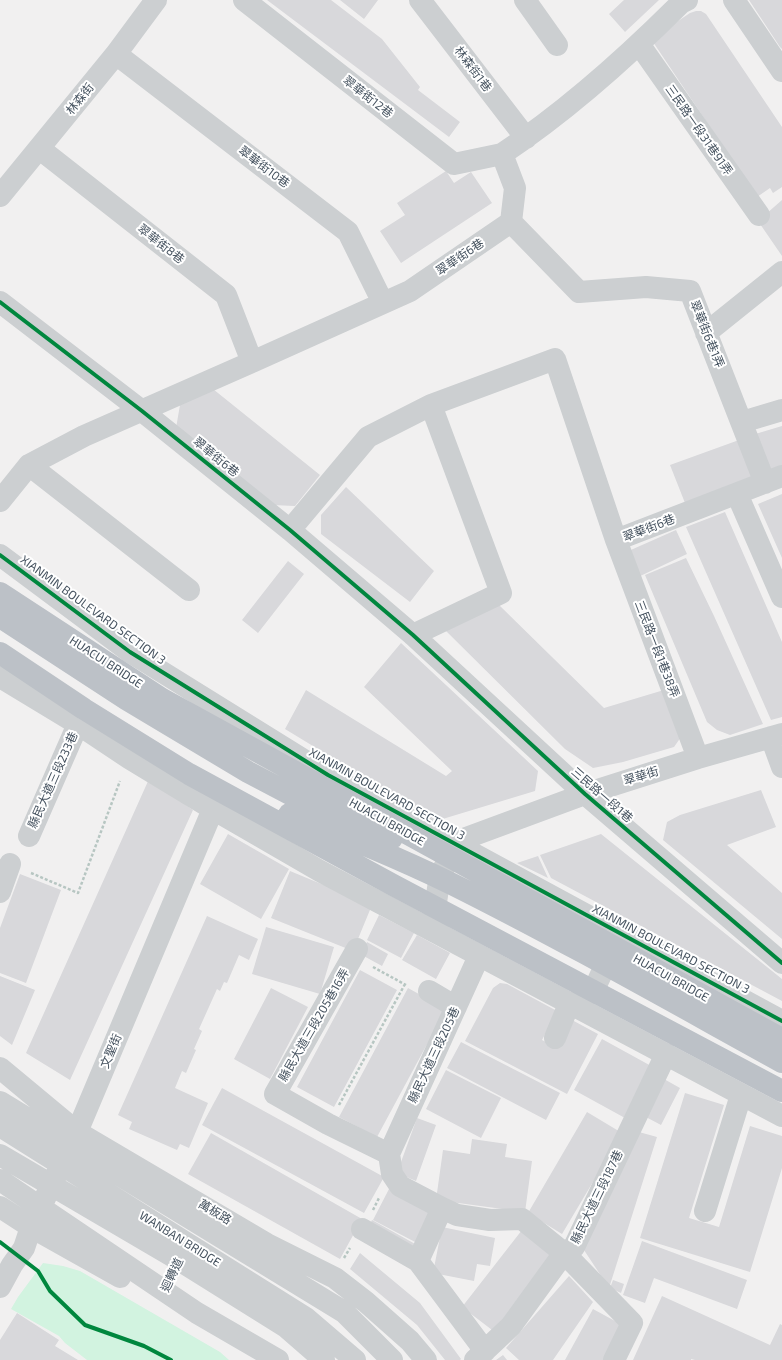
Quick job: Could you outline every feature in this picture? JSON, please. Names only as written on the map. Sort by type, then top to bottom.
[{"type":"highway","name":"HUACUI BRIDGE","points":[[0,593],[162,699],[782,1039]]},
{"type":"highway","points":[[0,617],[126,699],[248,772],[326,813],[397,840],[459,845]]},
{"type":"highway","points":[[0,653],[84,709],[189,774],[393,885],[782,1091]]},
{"type":"highway","points":[[189,774],[379,851],[452,884],[554,937],[782,1062]]},
{"type":"street","name":"林森街","points":[[0,196],[40,149],[116,54],[156,0]]},
{"type":"street","name":"翠華街12巷","points":[[244,0],[454,164],[502,154]]},
{"type":"street","name":"林森街1巷","points":[[420,0],[526,138]]},
{"type":"street","points":[[525,0],[557,45]]},
{"type":"street","points":[[511,222],[515,188],[502,154],[526,138],[585,91],[639,44],[681,3],[687,0]]},
{"type":"street","points":[[734,0],[782,71]]},
{"type":"street","name":"三民路一段31巷91弄","points":[[639,44],[759,215]]},
{"type":"street","name":"翠華街10巷","points":[[116,54],[348,232],[383,303]]},
{"type":"street","name":"翠華街8巷","points":[[40,149],[226,295],[252,362]]},
{"type":"street","name":"翠華街6巷","points":[[142,411],[410,291],[511,222]]},
{"type":"street","name":"翠華街6巷1弄","points":[[511,222],[579,292],[646,287],[690,291],[742,422],[774,480]]},
{"type":"street","points":[[706,333],[782,272]]},
{"type":"street","name":"翠華街6巷","points":[[0,302],[142,411],[290,530],[413,636]]},
{"type":"street","name":"翠華街6巷","points":[[290,530],[368,437],[432,405],[555,359],[616,540],[774,480]]},
{"type":"street","points":[[413,636],[501,593],[432,405]]},
{"type":"street","points":[[742,422],[782,410]]},
{"type":"street","points":[[0,501],[28,465],[84,436],[142,411]]},
{"type":"street","points":[[28,465],[189,590]]},
{"type":"street","points":[[737,494],[782,597]]},
{"type":"street","name":"三民路一段1巷38弄","points":[[616,540],[698,758]]},
{"type":"street","name":"XIANMIN BOULEVARD SECTION 3","points":[[0,556],[130,652],[328,775],[782,1021]]},
{"type":"street","name":"三民路一段1巷","points":[[413,636],[585,794],[782,963]]},
{"type":"street","points":[[0,658],[82,712],[185,776],[218,812]]},
{"type":"street","points":[[0,677],[218,812],[320,871],[782,1116]]},
{"type":"street","name":"縣民大道三段233巷","points":[[28,836],[78,724]]},
{"type":"street","points":[[777,735],[782,767]]},
{"type":"street","name":"翠華街","points":[[459,845],[466,838],[585,794],[698,758],[777,735]]},
{"type":"street","name":"文聖街","points":[[0,1287],[12,1265],[24,1248],[31,1227],[77,1132],[218,812]]},
{"type":"street","points":[[449,939],[434,917],[440,874],[459,845]]},
{"type":"street","points":[[0,892],[10,864]]},
{"type":"street","points":[[569,1004],[583,1000],[598,982],[608,952],[607,926]]},
{"type":"street","name":"縣民大道三段205巷16弄","points":[[355,952],[275,1094],[328,1124],[389,1154]]},
{"type":"street","name":"縣民大道三段205巷","points":[[389,1154],[479,956]]},
{"type":"street","points":[[429,991],[456,1007]]},
{"type":"street","points":[[555,1038],[569,1004]]},
{"type":"street","name":"縣民大道三段187巷","points":[[480,1355],[511,1326],[564,1253],[574,1247],[666,1054]]},
{"type":"street","name":"萬板路","points":[[0,1068],[77,1132],[267,1244],[335,1278],[366,1302],[410,1341],[426,1360]]},
{"type":"street","points":[[705,1211],[741,1095]]},
{"type":"street","points":[[0,1102],[344,1312],[392,1360]]},
{"type":"street","name":"WANBAN BRIDGE","points":[[0,1126],[306,1318],[355,1360]]},
{"type":"street","points":[[389,1154],[392,1174],[400,1186],[442,1208],[457,1214],[490,1220],[522,1219],[564,1253],[632,1323],[614,1360]]},
{"type":"street","name":"WANBAN BRIDGE","points":[[0,1155],[174,1257],[286,1327],[324,1360]]},
{"type":"street","points":[[0,1180],[197,1313],[278,1360]]},
{"type":"street","name":"迴轉道","points":[[160,1300],[204,1206]]},
{"type":"street","points":[[0,1207],[31,1227],[196,1319],[254,1360]]},
{"type":"street","points":[[418,1261],[442,1208]]},
{"type":"street","points":[[362,1229],[418,1261],[480,1355]]},
{"type":"path","points":[[10,864],[78,893],[129,758]]},
{"type":"path","points":[[355,952],[405,984],[427,996],[429,991]]},
{"type":"path","points":[[328,1124],[405,984]]},
{"type":"green space","points":[[43,1263],[63,1266],[80,1271],[220,1352],[229,1360],[87,1360],[65,1343],[59,1336],[11,1309]]},
{"type":"building","points":[[267,0],[331,0],[382,39],[420,87],[418,90],[460,122],[449,137]]},
{"type":"building","points":[[340,0],[378,0],[364,19]]},
{"type":"building","points":[[624,0],[659,0],[625,32],[609,14]]},
{"type":"building","points":[[749,0],[782,0],[782,49],[780,47]]},
{"type":"building","points":[[701,11],[706,14],[782,127],[782,187],[773,193],[770,188],[757,197],[651,39],[690,13]]},
{"type":"building","points":[[446,171],[454,183],[471,172],[492,203],[401,263],[380,231],[405,215],[397,203]]},
{"type":"building","points":[[782,200],[782,256],[758,221]]},
{"type":"building","points":[[213,389],[320,475],[295,506],[272,505],[176,428],[180,405]]},
{"type":"building","points":[[782,426],[782,468],[766,474],[752,435]]},
{"type":"building","points":[[739,440],[753,478],[685,503],[670,465]]},
{"type":"building","points":[[346,487],[434,571],[410,602],[321,534],[321,515]]},
{"type":"building","points":[[782,494],[782,558],[758,504]]},
{"type":"building","points":[[725,512],[782,642],[782,717],[771,720],[686,527]]},
{"type":"building","points":[[676,530],[687,554],[636,578],[624,553]]},
{"type":"building","points":[[686,558],[763,724],[730,735],[717,730],[707,722],[645,575]]},
{"type":"building","points":[[288,561],[304,574],[258,633],[242,620]]},
{"type":"building","points":[[499,605],[604,708],[664,690],[681,737],[674,747],[623,762],[593,768],[565,749],[445,630]]},
{"type":"building","points":[[401,643],[538,771],[535,791],[436,821],[285,729],[306,690],[446,776],[452,771],[364,687]]},
{"type":"building","points":[[149,779],[193,810],[70,1080],[26,1053]]},
{"type":"building","points":[[761,790],[776,827],[727,845],[782,893],[782,939],[663,840],[667,822],[680,815]]},
{"type":"building","points":[[228,834],[289,869],[261,919],[200,884]]},
{"type":"building","points":[[601,834],[782,979],[782,1001],[551,878],[540,855]]},
{"type":"building","points":[[538,856],[548,878],[517,863]]},
{"type":"building","points":[[290,871],[372,905],[353,951],[271,918]]},
{"type":"building","points":[[20,874],[61,890],[26,983],[0,973],[0,928]]},
{"type":"building","points":[[379,915],[414,933],[401,958],[367,940]]},
{"type":"building","points":[[207,916],[258,939],[249,960],[239,955],[227,983],[224,982],[220,991],[217,989],[199,1029],[202,1031],[194,1049],[196,1050],[186,1073],[182,1071],[175,1088],[208,1103],[189,1148],[180,1144],[177,1150],[129,1129],[132,1122],[118,1115]]},
{"type":"building","points":[[266,927],[334,947],[320,994],[252,974]]},
{"type":"building","points":[[417,935],[450,953],[436,979],[402,960]]},
{"type":"building","points":[[367,942],[388,954],[382,966],[360,954]]},
{"type":"building","points":[[360,970],[397,990],[334,1107],[297,1087]]},
{"type":"building","points":[[0,976],[35,990],[12,1045],[0,1036]]},
{"type":"building","points":[[500,983],[507,984],[557,1011],[542,1040],[557,1048],[572,1020],[598,1034],[567,1094],[465,1041],[493,988]]},
{"type":"building","points":[[271,988],[308,1007],[270,1079],[234,1059]]},
{"type":"building","points":[[408,988],[446,1009],[377,1137],[339,1117]]},
{"type":"building","points":[[602,1039],[653,1067],[625,1118],[574,1090]]},
{"type":"building","points":[[461,1042],[560,1093],[546,1120],[447,1068]]},
{"type":"building","points":[[446,1070],[501,1098],[481,1138],[426,1109]]},
{"type":"building","points":[[664,1079],[680,1088],[661,1125],[644,1116]]},
{"type":"building","points":[[222,1088],[384,1177],[364,1213],[202,1125]]},
{"type":"building","points":[[685,1093],[724,1105],[689,1218],[719,1227],[750,1126],[782,1136],[782,1168],[750,1272],[640,1238]]},
{"type":"building","points":[[587,1112],[622,1133],[562,1234],[528,1213]]},
{"type":"building","points":[[417,1118],[436,1125],[416,1181],[397,1173]]},
{"type":"building","points":[[639,1132],[657,1137],[609,1288],[582,1247]]},
{"type":"building","points":[[211,1133],[362,1219],[340,1259],[188,1174]]},
{"type":"building","points":[[472,1139],[507,1144],[505,1157],[532,1161],[525,1212],[436,1200],[443,1150],[470,1154]]},
{"type":"building","points":[[389,1189],[433,1212],[417,1243],[373,1220]]},
{"type":"building","points":[[372,1220],[417,1245],[415,1249],[370,1224]]},
{"type":"building","points":[[442,1227],[495,1238],[490,1266],[477,1264],[474,1281],[433,1273]]},
{"type":"building","points":[[522,1230],[556,1257],[496,1333],[462,1307]]},
{"type":"building","points":[[642,1241],[747,1280],[737,1309],[654,1278],[645,1303],[623,1295]]},
{"type":"building","points":[[360,1253],[420,1303],[461,1359],[460,1360],[445,1360],[417,1325],[350,1269]]},
{"type":"building","points":[[569,1276],[593,1302],[553,1360],[519,1360],[506,1348]]},
{"type":"building","points":[[613,1280],[624,1284],[621,1293],[610,1288]]},
{"type":"building","points":[[662,1296],[770,1345],[780,1324],[782,1325],[782,1360],[633,1360]]},
{"type":"building","points":[[593,1309],[626,1327],[608,1360],[565,1360]]},
{"type":"building","points":[[17,1313],[59,1340],[55,1346],[78,1360],[0,1360],[0,1340]]},
{"type":"building","points":[[503,1355],[507,1360],[496,1360]]},
{"type":"cycle path","points":[[0,302],[142,411],[290,530],[413,635],[585,794],[782,963]]},
{"type":"cycle path","points":[[0,555],[130,652],[328,775],[782,1021]]},
{"type":"cycle path","points":[[0,1242],[38,1271],[50,1291],[85,1325],[144,1346],[171,1360]]}]
